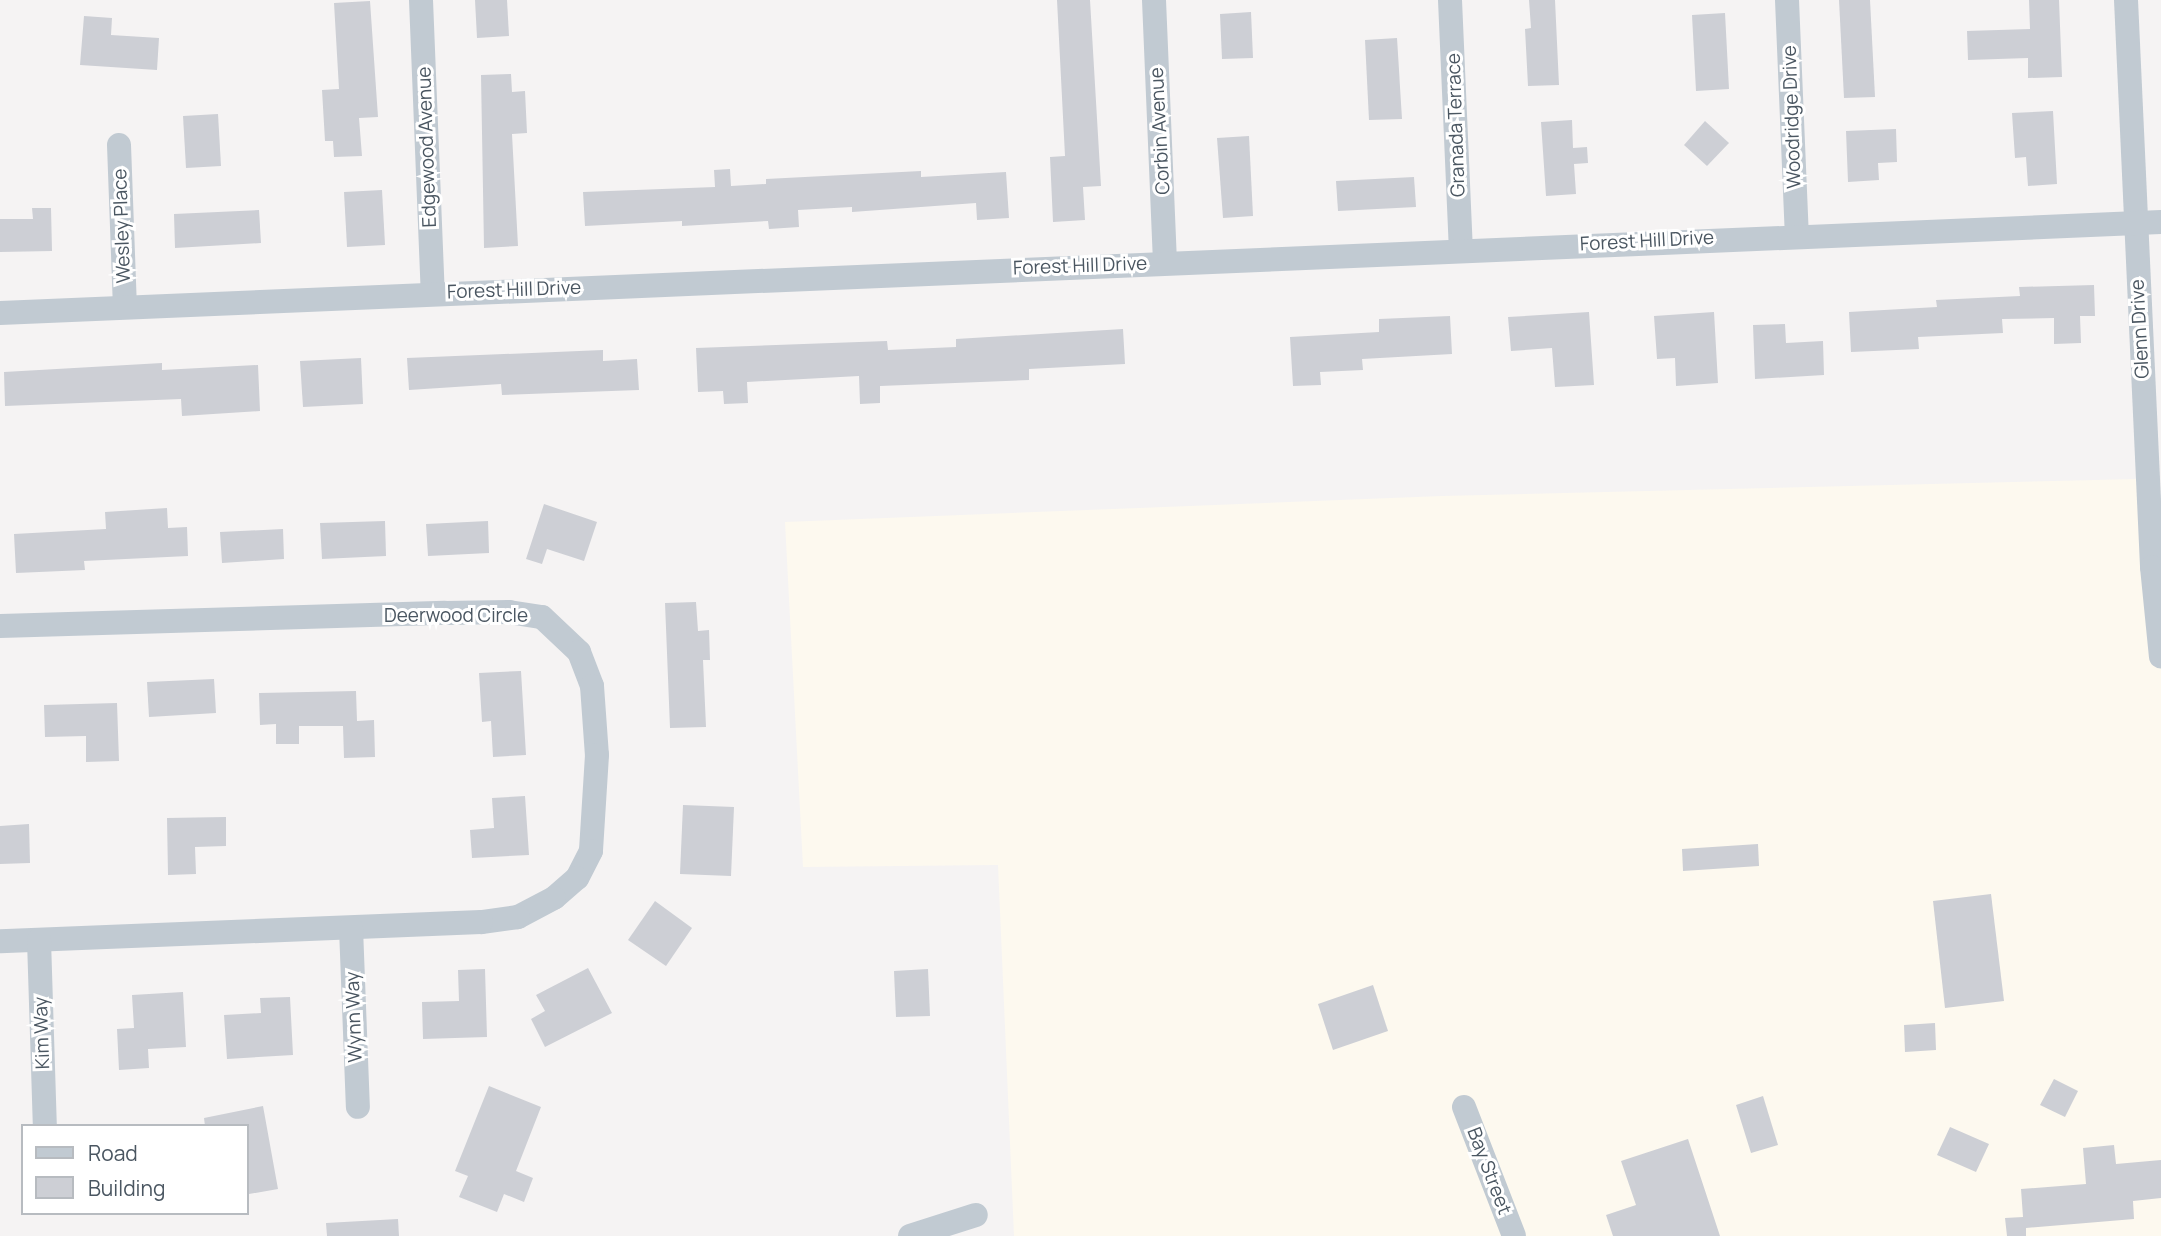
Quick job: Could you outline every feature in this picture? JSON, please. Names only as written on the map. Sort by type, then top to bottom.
[{"type":"street","name":"Edgewood Avenue","points":[[421,0],[433,294]]},
{"type":"street","name":"Corbin Avenue","points":[[1154,0],[1166,262]]},
{"type":"street","name":"Granada Terrace","points":[[1450,0],[1461,249]]},
{"type":"street","name":"Woodridge Drive","points":[[1787,0],[1797,234]]},
{"type":"street","name":"Glenn Drive","points":[[2126,0],[2135,223],[2161,657]]},
{"type":"street","name":"Wesley Place","points":[[119,145],[125,306]]},
{"type":"street","name":"Forest Hill Drive","points":[[0,313],[1797,234],[2161,222]]},
{"type":"street","name":"Deerwood Circle","points":[[0,626],[509,612],[542,617],[562,632],[579,652],[592,686],[597,755],[591,851],[577,878],[554,898],[518,917],[351,928],[0,942]]},
{"type":"street","name":"Wynn Way","points":[[351,928],[358,1107]]},
{"type":"street","name":"Kim Way","points":[[39,940],[45,1124]]},
{"type":"street","name":"Bay Street","points":[[1464,1107],[1514,1236]]},
{"type":"street","points":[[910,1236],[976,1215]]},
{"type":"shaded area","points":[[2138,479],[2161,663],[2161,1236],[1014,1236],[998,865],[803,867],[785,522],[1442,496]]},
{"type":"building","points":[[475,0],[507,0],[509,36],[477,38]]},
{"type":"building","points":[[1057,0],[1090,0],[1101,186],[1083,187],[1085,220],[1053,222],[1050,157],[1065,156]]},
{"type":"building","points":[[1529,0],[1555,0],[1559,85],[1528,86],[1525,29],[1531,28]]},
{"type":"building","points":[[1839,0],[1870,0],[1875,97],[1844,98]]},
{"type":"building","points":[[2029,0],[2059,0],[2062,77],[2028,78],[2028,58],[1968,60],[1967,31],[2030,29]]},
{"type":"building","points":[[370,1],[378,117],[359,118],[362,156],[334,157],[333,141],[325,141],[322,90],[339,89],[334,3]]},
{"type":"building","points":[[1251,12],[1253,58],[1222,59],[1220,14]]},
{"type":"building","points":[[1725,13],[1729,89],[1696,91],[1692,15]]},
{"type":"building","points":[[84,16],[112,18],[111,35],[159,38],[157,70],[80,65]]},
{"type":"building","points":[[1397,38],[1402,119],[1369,120],[1365,40]]},
{"type":"building","points":[[511,74],[512,92],[525,91],[527,133],[512,134],[518,246],[484,248],[481,75]]},
{"type":"building","points":[[2053,111],[2057,184],[2028,186],[2026,157],[2015,158],[2012,113]]},
{"type":"building","points":[[218,114],[221,166],[186,168],[183,116]]},
{"type":"building","points":[[1572,120],[1573,148],[1587,147],[1588,163],[1574,164],[1576,194],[1546,196],[1541,122]]},
{"type":"building","points":[[1705,121],[1729,143],[1707,166],[1684,145]]},
{"type":"building","points":[[1896,129],[1897,162],[1878,163],[1879,180],[1848,182],[1846,131]]},
{"type":"building","points":[[1249,136],[1253,216],[1223,218],[1217,138]]},
{"type":"building","points":[[730,169],[731,186],[766,184],[766,179],[921,171],[921,177],[1006,172],[1009,218],[977,220],[976,203],[852,212],[852,207],[798,210],[799,227],[769,229],[768,221],[682,226],[682,221],[585,226],[583,192],[715,187],[714,170]]},
{"type":"building","points":[[1414,177],[1416,207],[1338,211],[1336,181]]},
{"type":"building","points":[[382,190],[385,245],[347,247],[344,192]]},
{"type":"building","points":[[32,208],[51,208],[52,251],[0,252],[0,219],[33,219]]},
{"type":"building","points":[[259,210],[261,243],[175,248],[174,214]]},
{"type":"building","points":[[2094,285],[2095,316],[2080,316],[2081,343],[2054,344],[2054,318],[2002,319],[2003,333],[1918,337],[1919,349],[1851,352],[1849,312],[1937,307],[1936,300],[2020,296],[2019,287]]},
{"type":"building","points":[[1589,312],[1594,385],[1555,387],[1552,348],[1511,351],[1508,317]]},
{"type":"building","points":[[1714,312],[1718,383],[1676,386],[1675,358],[1657,359],[1654,316]]},
{"type":"building","points":[[1450,316],[1452,354],[1362,359],[1363,370],[1320,372],[1321,385],[1293,386],[1290,337],[1379,332],[1379,319]]},
{"type":"building","points":[[1785,324],[1786,343],[1823,341],[1824,375],[1755,379],[1753,325]]},
{"type":"building","points":[[1123,329],[1125,364],[1029,369],[1029,380],[880,386],[880,403],[860,404],[859,376],[747,382],[748,403],[724,404],[723,391],[698,392],[696,348],[887,341],[888,350],[956,347],[956,339]]},
{"type":"building","points":[[603,350],[603,361],[637,359],[639,390],[502,395],[501,384],[409,390],[407,358]]},
{"type":"building","points":[[361,358],[363,404],[303,407],[300,361]]},
{"type":"building","points":[[162,363],[162,370],[258,365],[260,411],[182,416],[181,399],[5,406],[4,372]]},
{"type":"building","points":[[544,504],[597,522],[584,561],[547,549],[542,564],[526,559]]},
{"type":"building","points":[[167,508],[168,528],[187,527],[188,556],[84,561],[85,570],[16,573],[14,534],[106,529],[105,512]]},
{"type":"building","points":[[385,521],[386,556],[322,559],[320,523]]},
{"type":"building","points":[[488,521],[489,553],[428,556],[426,524]]},
{"type":"building","points":[[283,529],[284,559],[222,563],[220,532]]},
{"type":"building","points":[[696,602],[698,631],[709,630],[710,660],[703,660],[706,727],[670,728],[665,603]]},
{"type":"building","points":[[521,671],[526,755],[493,757],[491,721],[482,722],[479,673]]},
{"type":"building","points":[[214,679],[216,713],[149,717],[147,682]]},
{"type":"building","points":[[356,691],[357,721],[374,720],[375,757],[344,758],[343,726],[299,726],[299,744],[276,744],[276,724],[260,725],[259,693]]},
{"type":"building","points":[[117,703],[119,761],[86,762],[86,736],[45,737],[44,705]]},
{"type":"building","points":[[525,796],[529,855],[472,858],[470,830],[494,828],[492,798]]},
{"type":"building","points":[[683,805],[734,807],[731,876],[680,874]]},
{"type":"building","points":[[226,817],[226,846],[195,847],[196,874],[168,875],[167,818]]},
{"type":"building","points":[[29,824],[30,863],[0,864],[0,826]]},
{"type":"building","points":[[1758,844],[1759,866],[1683,871],[1682,849]]},
{"type":"building","points":[[1991,894],[2004,1001],[1945,1008],[1933,901]]},
{"type":"building","points":[[655,901],[692,928],[666,966],[628,940]]},
{"type":"building","points":[[588,968],[612,1013],[545,1047],[531,1019],[545,1011],[536,995]]},
{"type":"building","points":[[485,969],[487,1037],[423,1039],[422,1002],[459,1001],[458,970]]},
{"type":"building","points":[[928,969],[930,1016],[896,1017],[894,971]]},
{"type":"building","points":[[1373,985],[1388,1031],[1333,1050],[1318,1004]]},
{"type":"building","points":[[183,992],[186,1047],[148,1049],[149,1068],[119,1070],[117,1029],[134,1028],[132,995]]},
{"type":"building","points":[[290,997],[293,1055],[227,1059],[224,1015],[261,1013],[260,998]]},
{"type":"building","points":[[1935,1023],[1936,1050],[1905,1052],[1904,1025]]},
{"type":"building","points":[[2054,1079],[2078,1091],[2065,1117],[2040,1105]]},
{"type":"building","points":[[489,1086],[541,1107],[516,1171],[533,1178],[524,1202],[504,1194],[497,1212],[459,1197],[468,1176],[455,1171]]},
{"type":"building","points":[[1763,1096],[1778,1145],[1751,1153],[1736,1105]]},
{"type":"building","points":[[263,1106],[278,1189],[249,1194],[248,1124],[205,1124],[204,1118]]},
{"type":"building","points":[[1950,1127],[1989,1144],[1976,1172],[1937,1155]]},
{"type":"building","points":[[1688,1139],[1720,1236],[1613,1236],[1606,1215],[1636,1205],[1621,1161]]},
{"type":"building","points":[[2114,1145],[2116,1164],[2161,1160],[2161,1198],[2133,1201],[2134,1219],[2026,1228],[2026,1236],[2007,1236],[2005,1218],[2023,1217],[2021,1189],[2086,1184],[2083,1148]]},
{"type":"building","points":[[398,1219],[399,1236],[327,1236],[326,1223]]}]
